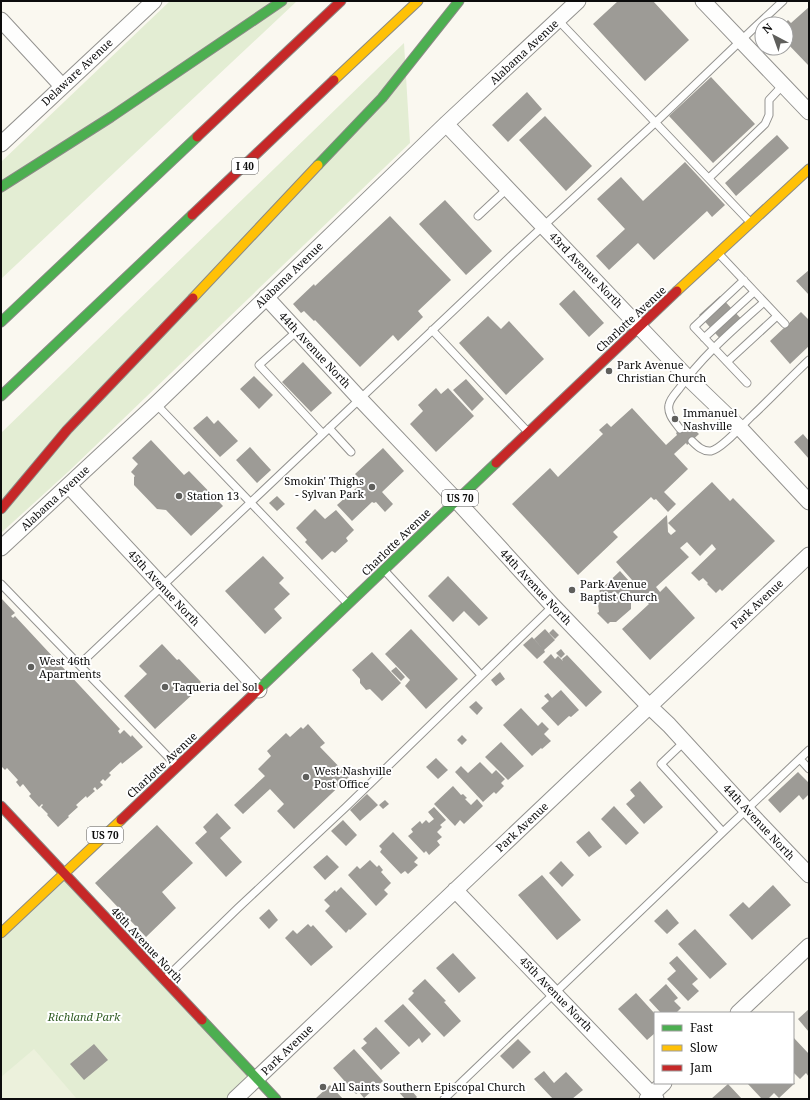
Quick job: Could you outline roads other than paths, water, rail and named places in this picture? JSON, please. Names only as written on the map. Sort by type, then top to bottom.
[{"type":"main road","points":[[1,187],[111,117],[282,1]]},
{"type":"main road","points":[[1,322],[341,1]]},
{"type":"main road","name":"I 40","points":[[1,396],[418,1]]},
{"type":"main road","points":[[1,509],[67,430],[382,98],[459,1]]},
{"type":"main road","name":"Charlotte Avenue","points":[[1,933],[178,767],[640,326],[809,169]]},
{"type":"main road","points":[[32,280],[82,245]]},
{"type":"main road","name":"46th Avenue North","points":[[1,806],[276,1099]]},
{"type":"street","name":"Delaware Avenue","points":[[1,144],[154,1]]},
{"type":"street","name":"Alabama Avenue","points":[[1,548],[156,404],[446,124],[578,1]]},
{"type":"street","points":[[703,1],[809,112]]},
{"type":"street","points":[[1,20],[62,86]]},
{"type":"street","name":"43rd Avenue North","points":[[446,124],[687,377],[740,428],[809,502]]},
{"type":"street","name":"44th Avenue North","points":[[266,297],[553,606],[649,706],[685,741],[746,809],[809,875]]},
{"type":"street","name":"45th Avenue North","points":[[69,486],[258,690]]},
{"type":"street","name":"Park Avenue","points":[[235,1099],[809,555]]},
{"type":"street","name":"45th Avenue North","points":[[455,890],[652,1098]]},
{"type":"street","points":[[739,1012],[809,946]]},
{"type":"street","points":[[652,1098],[663,1084]]},
{"type":"lane","points":[[80,664],[432,330],[784,1]]},
{"type":"lane","points":[[558,20],[752,223]]},
{"type":"lane","points":[[709,178],[764,124],[769,115],[769,100],[783,84]]},
{"type":"lane","points":[[478,216],[508,188]]},
{"type":"lane","points":[[718,254],[785,324]]},
{"type":"lane","points":[[744,280],[694,327],[747,383]]},
{"type":"lane","points":[[704,338],[754,292]]},
{"type":"lane","points":[[680,429],[670,413],[669,406],[671,400],[687,377],[714,348],[764,302]]},
{"type":"lane","points":[[728,362],[777,316]]},
{"type":"lane","points":[[432,330],[529,433]]},
{"type":"lane","points":[[297,331],[259,365],[326,431],[351,452]]},
{"type":"lane","points":[[692,441],[704,450],[711,451],[718,448],[809,360]]},
{"type":"lane","points":[[156,404],[348,604]]},
{"type":"lane","points":[[385,570],[481,675]]},
{"type":"lane","points":[[1,584],[178,767]]},
{"type":"lane","points":[[164,980],[553,606]]},
{"type":"lane","points":[[685,741],[661,764],[723,832]]},
{"type":"lane","points":[[444,1099],[809,750]]},
{"type":"lane","points":[[800,759],[809,769]]},
{"type":"place","name":"Park Avenue Christian Church","points":[[609,371]]},
{"type":"place","name":"Immanuel Nashville","points":[[675,419]]},
{"type":"place","name":"Smokin' Thighs - Sylvan Park","points":[[372,487]]},
{"type":"place","name":"Station 13","points":[[179,496]]},
{"type":"place","name":"Park Avenue Baptist Church","points":[[572,590]]},
{"type":"place","name":"West 46th Apartments","points":[[31,667]]},
{"type":"place","name":"Taqueria del Sol","points":[[165,687]]},
{"type":"place","name":"West Nashville Post Office","points":[[306,777]]},
{"type":"place","name":"All Saints Southern Episcopal Church","points":[[323,1087]]},
{"type":"park label","name":"Richland Park","points":[[84,1017]]}]
